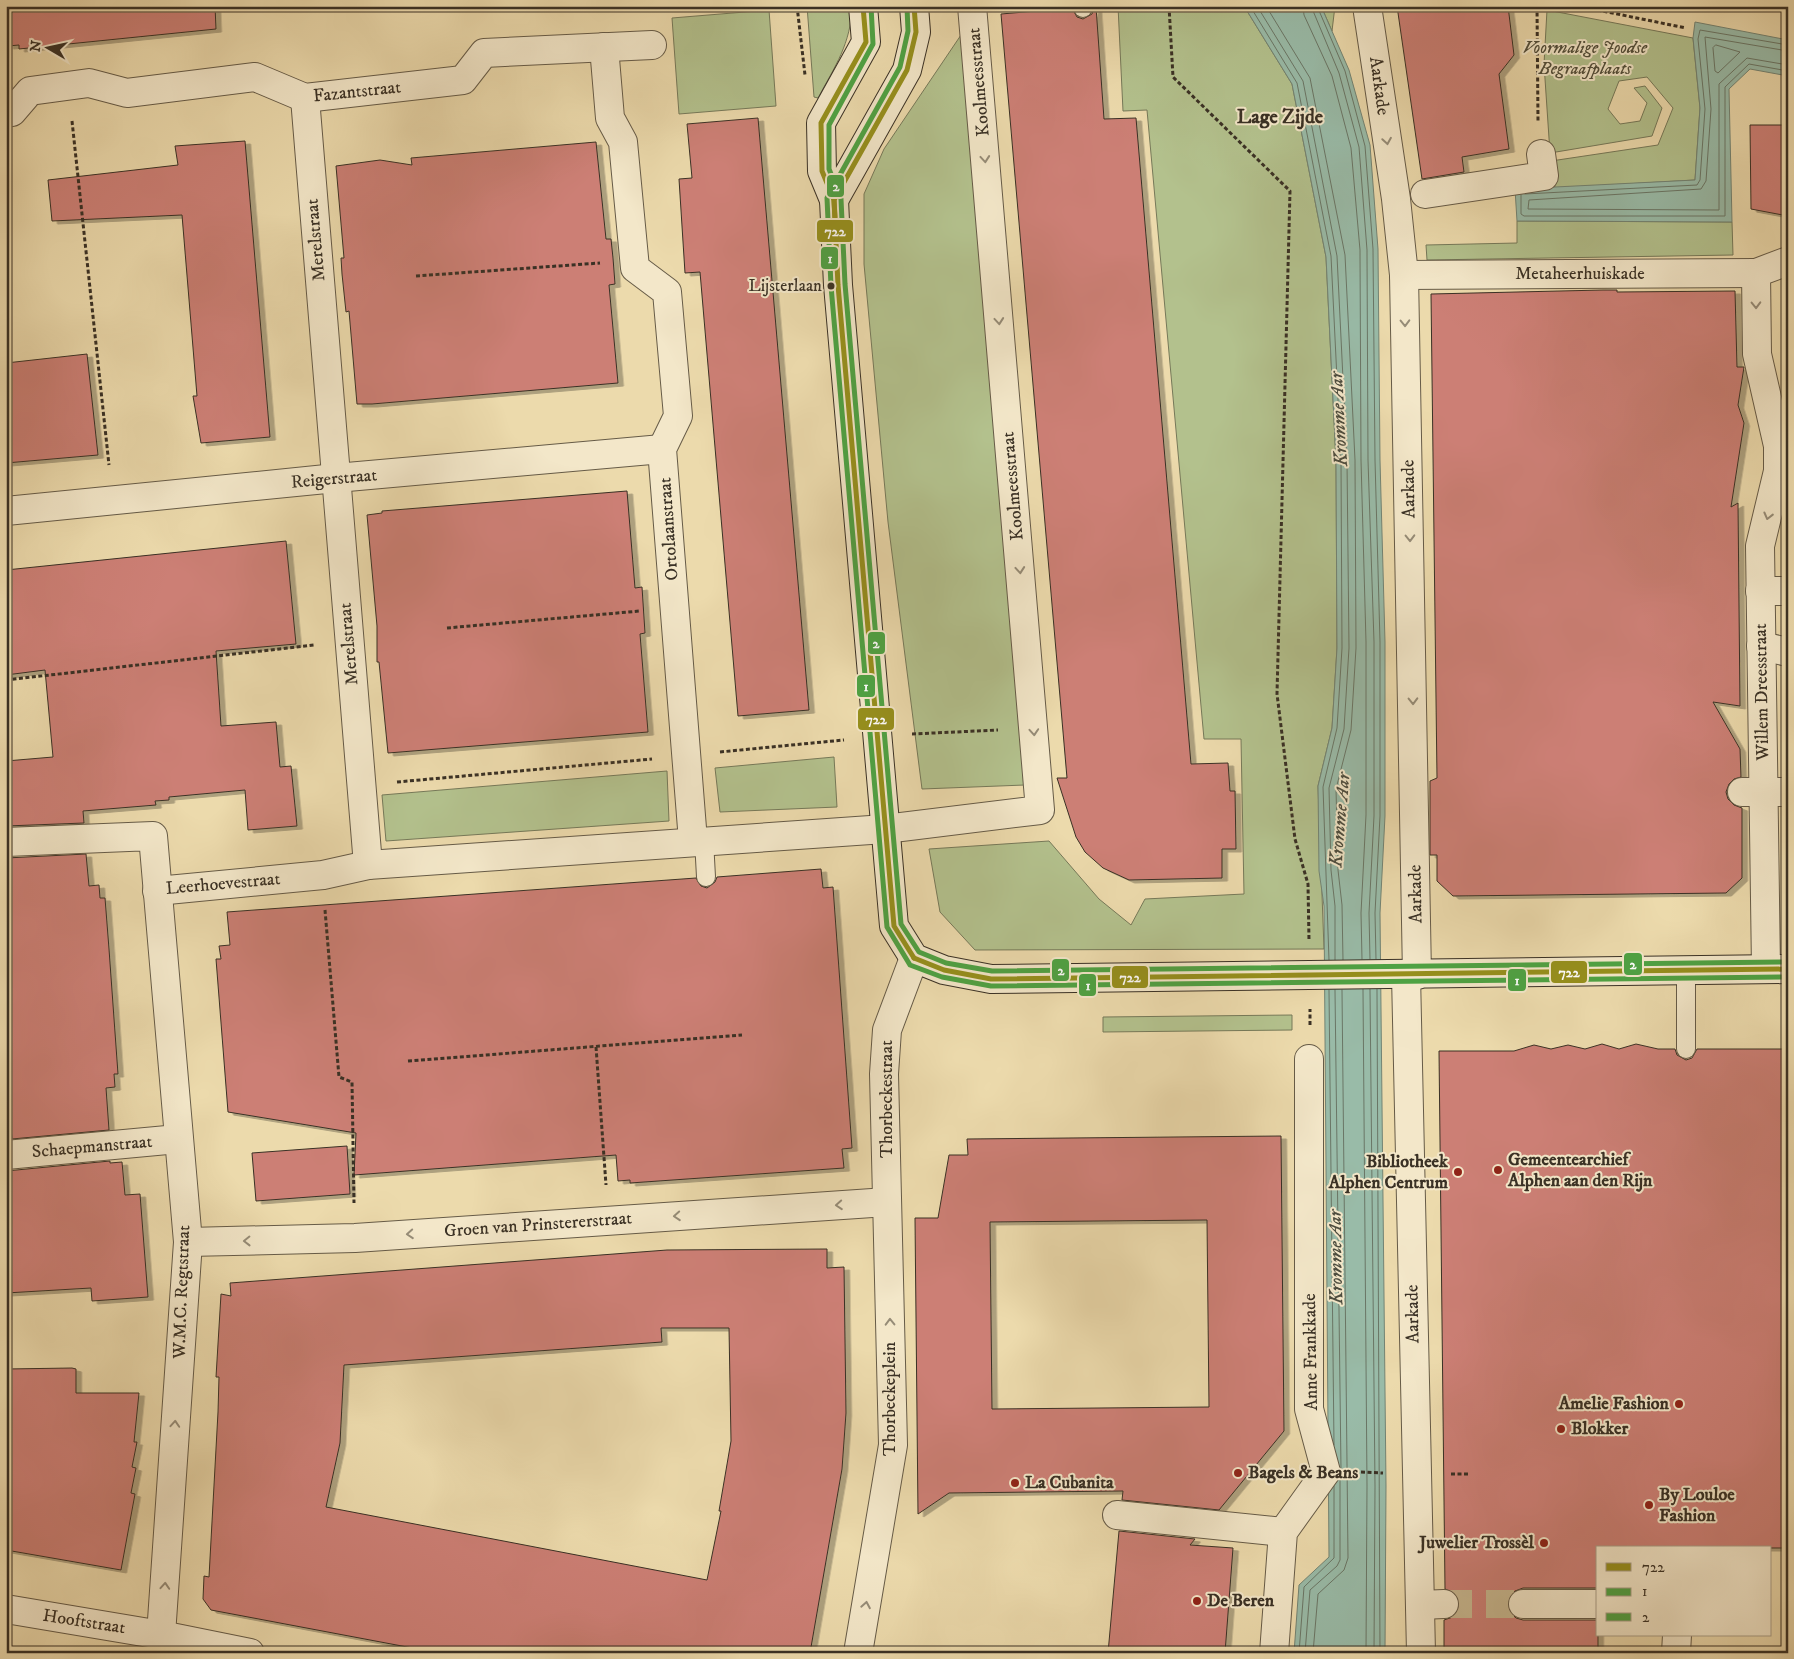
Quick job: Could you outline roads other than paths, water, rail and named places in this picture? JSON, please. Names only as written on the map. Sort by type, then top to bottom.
[{"type":"street","points":[[863,6],[866,42],[822,124],[822,172],[834,200],[838,285],[894,926],[914,958],[944,970],[991,979],[1310,977],[1777,969]]},
{"type":"street","points":[[834,200],[907,70],[916,32],[914,6]]},
{"type":"street","name":"Koolmeesstraat","points":[[885,829],[1040,810],[972,6]]},
{"type":"street","name":"Aarkade","points":[[1367,6],[1396,199],[1404,275],[1411,975],[1432,1605],[1421,1653]]},
{"type":"street","name":"Fazantstraat","points":[[6,113],[12,112],[30,91],[68,85],[89,83],[126,93],[255,77],[305,98],[463,80],[484,53],[652,45]]},
{"type":"street","points":[[604,47],[610,118],[623,142],[635,268],[667,292],[678,416],[662,449]]},
{"type":"street","name":"Merelstraat","points":[[305,98],[368,865]]},
{"type":"street","points":[[1425,194],[1544,176],[1541,154]]},
{"type":"street","points":[[1756,273],[1788,261]]},
{"type":"street","name":"Metaheerhuiskade","points":[[1404,275],[1756,273]]},
{"type":"street","name":"Willem Dreesstraat","points":[[1756,273],[1757,354],[1778,446],[1778,471],[1760,546],[1764,792],[1777,969]]},
{"type":"street","name":"Reigerstraat","points":[[6,511],[336,478],[662,449]]},
{"type":"street","name":"Ortolaanstraat","points":[[662,449],[675,608],[698,840]]},
{"type":"street","points":[[1760,591],[1788,591]]},
{"type":"street","points":[[1761,646],[1788,652]]},
{"type":"street","points":[[368,865],[698,840],[885,829]]},
{"type":"street","name":"Leerhoevestraat","points":[[6,842],[153,836],[157,891],[323,875],[368,865]]},
{"type":"street","name":"W.M.C. Regtstraat","points":[[157,891],[188,1242],[162,1635]]},
{"type":"street","name":"Thorbeckestraat","points":[[887,1202],[884,1074],[888,1030],[914,958]]},
{"type":"street","name":"Anne Frankkade","points":[[1283,1532],[1326,1472],[1309,1409],[1309,1058]]},
{"type":"street","name":"Schaepmanstraat","points":[[6,1155],[178,1139]]},
{"type":"street","name":"Groen van Prinstererstraat","points":[[188,1242],[355,1238],[887,1202]]},
{"type":"street","name":"Thorbeckeplein","points":[[858,1653],[893,1445],[887,1202]]},
{"type":"street","points":[[1117,1516],[1283,1532],[1274,1653]]},
{"type":"street","points":[[1523,1604],[1596,1604]]},
{"type":"street","name":"Hooftstraat","points":[[6,1609],[162,1635],[250,1653]]},
{"type":"street","points":[[1676,1636],[1676,1653]]},
{"type":"lane","points":[[698,840],[706,878]]},
{"type":"lane","points":[[1686,970],[1686,1049]]},
{"type":"water","name":"Kromme Aar","points":[[1244,6],[1321,6],[1349,70],[1370,145],[1378,249],[1380,460],[1385,642],[1385,816],[1380,913],[1386,1486],[1385,1653],[1294,1653],[1299,1585],[1329,1557],[1324,906],[1319,871],[1318,786],[1332,728],[1337,648],[1336,461],[1326,257],[1292,84]]},
{"type":"water","points":[[1695,22],[1788,40],[1788,76],[1750,69],[1729,89],[1732,222],[1517,221],[1515,189],[1695,180],[1700,108],[1693,38]]},
{"type":"tunnel","points":[[1444,1604],[1523,1604]]},
{"type":"place","name":"Lijsterlaan","points":[[831,286]]},
{"type":"place","name":"Gemeentearchief Alphen aan den Rijn","points":[[1498,1170]]},
{"type":"place","name":"Bibliotheek Alphen Centrum","points":[[1458,1172]]},
{"type":"place","name":"Amelie Fashion","points":[[1679,1404]]},
{"type":"place","name":"Blokker","points":[[1561,1429]]},
{"type":"place","name":"Bagels & Beans","points":[[1238,1473]]},
{"type":"place","name":"La Cubanita","points":[[1015,1483]]},
{"type":"place","name":"By Louloe Fashion","points":[[1649,1505]]},
{"type":"place","name":"Juwelier Trossèl","points":[[1544,1543]]},
{"type":"place","name":"De Beren","points":[[1197,1601]]},
{"type":"district","name":"Lage Zijde","points":[[1280,117]]},
{"type":"park label","name":"Voormalige Joodse Begraafplaats","points":[[1585,58]]}]
